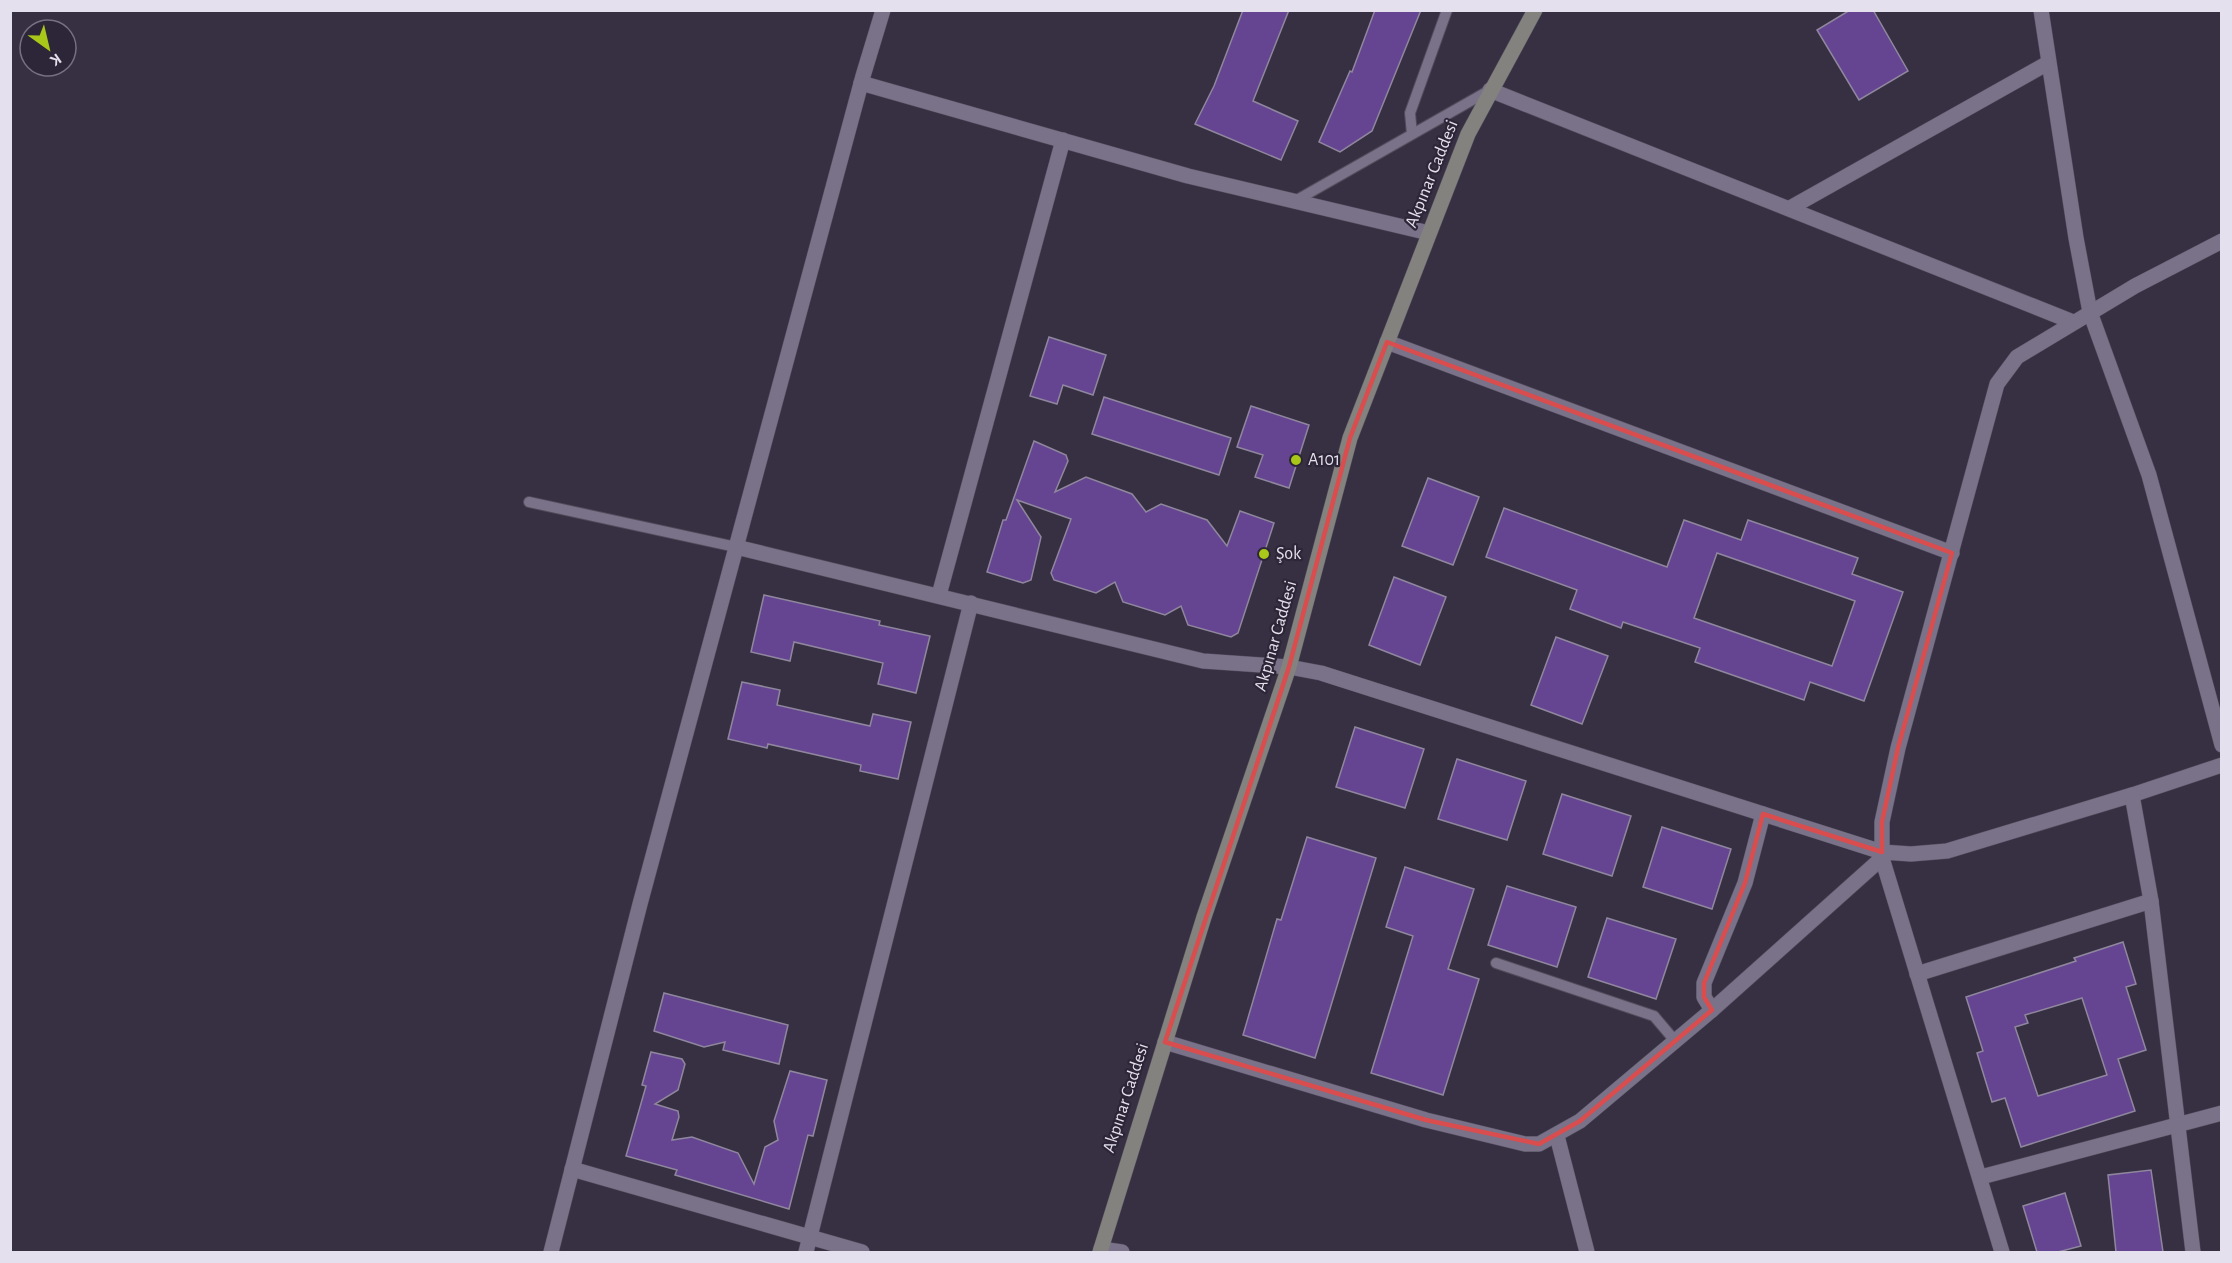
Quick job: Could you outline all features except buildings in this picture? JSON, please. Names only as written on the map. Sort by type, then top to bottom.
[{"type":"street","points":[[550,1252],[736,547],[861,83],[883,10]]},
{"type":"street","name":"Akpınar Caddesi","points":[[1100,1251],[1165,1042],[1289,667],[1350,438],[1468,134],[1535,10]]},
{"type":"street","points":[[2042,10],[2048,63],[2090,312],[2149,475],[2222,745]]},
{"type":"street","points":[[1790,208],[2048,63]]},
{"type":"street","points":[[861,83],[1188,176],[1429,232]]},
{"type":"street","points":[[1490,90],[2073,322]]},
{"type":"street","points":[[939,595],[1063,140]]},
{"type":"street","points":[[2002,1252],[1882,855],[1882,822],[1898,748],[1997,384],[2017,357],[2090,312],[2222,241]]},
{"type":"street","points":[[1387,342],[1952,553]]},
{"type":"street","points":[[736,547],[1203,661],[1289,667],[1320,673],[1763,814],[1882,855],[1947,851],[2222,765]]},
{"type":"street","points":[[808,1245],[971,603]]},
{"type":"street","points":[[2132,795],[2151,901],[2193,1252]]},
{"type":"street","points":[[1712,1010],[1704,997],[1704,983],[1745,884],[1763,814]]},
{"type":"street","points":[[1165,1042],[1426,1120],[1525,1144],[1539,1144],[1557,1136],[1580,1121],[1676,1042],[1882,855]]},
{"type":"street","points":[[1917,974],[2151,901]]},
{"type":"street","points":[[1981,1177],[2222,1113]]},
{"type":"street","points":[[1557,1136],[1587,1252]]},
{"type":"street","points":[[572,1169],[808,1245],[862,1252]]},
{"type":"street","points":[[1100,1251],[1122,1252]]},
{"type":"lane","points":[[1412,134],[1410,113],[1448,10]]},
{"type":"lane","points":[[1295,201],[1490,90]]},
{"type":"lane","points":[[529,502],[736,547]]},
{"type":"lane","points":[[1496,963],[1654,1016],[1676,1042]]},
{"type":"highlighted area","points":[[1387,342],[1952,553],[1898,748],[1882,822],[1882,852],[1763,814],[1745,883],[1704,983],[1704,997],[1712,1010],[1580,1121],[1539,1144],[1426,1120],[1165,1042],[1289,667],[1350,438]]},
{"type":"place","name":"A101","points":[[1296,460]]},
{"type":"place","name":"Şok","points":[[1264,554]]}]
